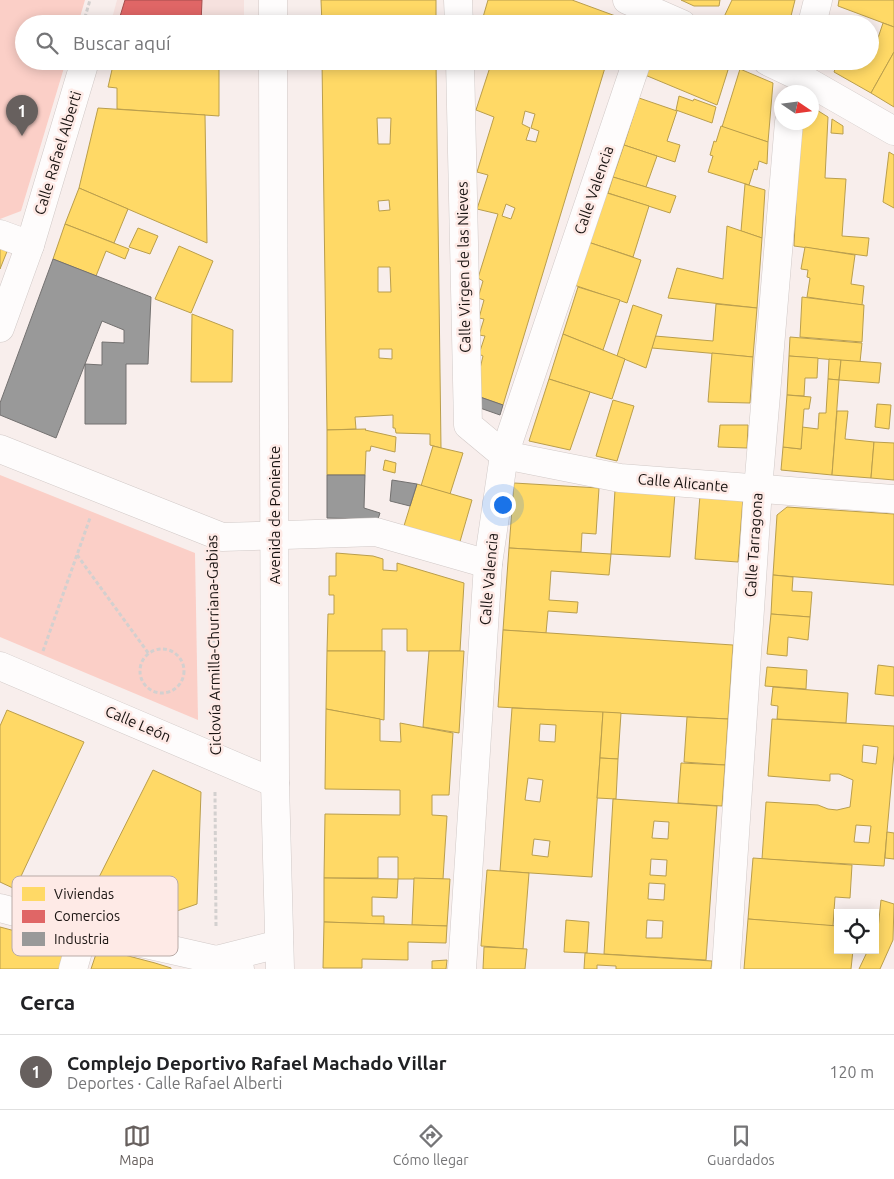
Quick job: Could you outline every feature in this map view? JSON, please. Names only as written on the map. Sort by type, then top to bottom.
[{"type":"street","points":[[273,0],[273,15]]},
{"type":"street","points":[[458,0],[459,15]]},
{"type":"street","points":[[814,15],[818,0]]},
{"type":"street","points":[[640,8],[658,15]]},
{"type":"street","name":"Calle Rafael Alberti","points":[[0,328],[30,245],[82,70]]},
{"type":"street","name":"Avenida de Poniente","points":[[273,70],[275,782],[280,956]]},
{"type":"street","name":"Calle Virgen de las Nieves","points":[[460,70],[468,425],[504,455]]},
{"type":"street","name":"Calle Valencia","points":[[462,969],[488,564],[504,455],[634,70]]},
{"type":"street","points":[[784,70],[894,131]]},
{"type":"street","name":"Calle Tarragona","points":[[726,969],[758,489],[788,130]]},
{"type":"street","points":[[0,234],[30,245]]},
{"type":"street","points":[[0,449],[222,537],[376,532],[488,564]]},
{"type":"street","name":"Calle Alicante","points":[[504,455],[620,478],[894,499]]},
{"type":"street","name":"Calle León","points":[[0,666],[275,782]]},
{"type":"street","points":[[178,952],[228,964],[280,956]]},
{"type":"street","points":[[73,969],[77,956]]},
{"type":"path","points":[[86,15],[90,0]]},
{"type":"path","points":[[33,680],[100,489]]},
{"type":"path","name":"Ciclovía Armilla-Churriana-Gabias","points":[[213,533],[215,757],[228,964]]},
{"type":"path","points":[[77,555],[148,654]]},
{"type":"path","points":[[162,649],[171,651],[179,657],[184,665],[184,675],[180,684],[172,690],[163,693],[154,691],[146,685],[141,676],[141,666],[148,654],[162,649]]},
{"type":"shaded area","points":[[0,0],[85,0],[81,15],[15,15],[15,70],[63,70],[21,211],[0,219]]},
{"type":"shaded area","points":[[117,0],[244,0],[244,15],[113,15]]},
{"type":"shaded area","points":[[0,475],[195,553],[198,720],[0,637]]},
{"type":"building: Viviendas","points":[[321,0],[436,0],[436,15],[322,15]]},
{"type":"building: Viviendas","points":[[488,0],[572,0],[613,15],[484,15]]},
{"type":"building: Viviendas","points":[[681,0],[720,0],[719,6],[694,6]]},
{"type":"building: Viviendas","points":[[732,0],[795,0],[791,15],[725,15]]},
{"type":"building: Viviendas","points":[[839,0],[894,0],[894,27],[879,21],[879,15],[862,15],[838,6]]},
{"type":"building: Viviendas","points":[[883,23],[894,27],[894,52],[871,93],[834,72],[835,70],[879,70],[879,35]]},
{"type":"building: Viviendas","points":[[894,52],[894,107],[871,93]]},
{"type":"building: Viviendas","points":[[112,70],[219,70],[219,116],[117,109],[117,88],[108,87]]},
{"type":"building: Viviendas","points":[[322,70],[436,70],[441,448],[430,445],[430,434],[396,433],[395,428],[393,428],[393,415],[355,417],[356,429],[327,430]],"holes":[[[377,118],[391,118],[390,144],[378,144]],[[389,200],[390,210],[379,211],[378,201]],[[378,267],[390,267],[391,292],[378,292]],[[379,349],[392,349],[392,359],[379,358]]]},
{"type":"building: Viviendas","points":[[489,70],[604,70],[503,405],[480,397],[479,373],[483,356],[479,354],[485,336],[479,335],[484,319],[479,318],[484,300],[478,298],[483,281],[478,278],[498,214],[477,209],[488,175],[477,172],[494,117],[476,110]],"holes":[[[525,111],[535,114],[531,128],[539,131],[536,142],[526,140],[530,128],[522,124]],[[506,204],[515,208],[511,219],[502,216]]]},
{"type":"building: Viviendas","points":[[647,70],[728,70],[717,105],[645,75]]},
{"type":"building: Viviendas","points":[[740,70],[773,83],[768,142],[722,127]]},
{"type":"building: Viviendas","points":[[679,96],[716,107],[712,123],[676,110]]},
{"type":"building: Viviendas","points":[[639,98],[677,111],[667,141],[680,145],[675,162],[624,145]]},
{"type":"building: Viviendas","points":[[98,108],[205,115],[207,243],[79,188]]},
{"type":"building: Viviendas","points":[[819,111],[828,117],[825,178],[846,179],[842,236],[869,238],[867,256],[794,246],[800,130],[819,130]]},
{"type":"building: Viviendas","points":[[832,119],[843,126],[843,134],[831,133]]},
{"type":"building: Viviendas","points":[[721,126],[768,142],[767,164],[759,161],[757,170],[754,169],[749,185],[708,172],[713,156],[710,155]]},
{"type":"building: Viviendas","points":[[624,145],[657,156],[646,187],[613,177]]},
{"type":"building: Viviendas","points":[[889,152],[894,155],[894,208],[883,202]]},
{"type":"building: Viviendas","points":[[613,177],[676,196],[670,213],[608,193]]},
{"type":"building: Viviendas","points":[[745,184],[765,190],[762,238],[741,231]]},
{"type":"building: Viviendas","points":[[79,188],[128,209],[114,243],[65,224]]},
{"type":"building: Viviendas","points":[[604,192],[649,206],[633,257],[588,242]]},
{"type":"building: Viviendas","points":[[65,224],[129,249],[125,259],[106,251],[96,276],[53,259]]},
{"type":"building: Viviendas","points":[[727,226],[762,238],[757,308],[668,298],[677,268],[723,279]]},
{"type":"building: Viviendas","points":[[138,228],[158,236],[150,254],[129,247]]},
{"type":"building: Viviendas","points":[[588,242],[641,260],[627,303],[574,285]]},
{"type":"building: Viviendas","points":[[0,246],[8,249],[0,269]]},
{"type":"building: Viviendas","points":[[179,246],[213,261],[191,313],[155,299]]},
{"type":"building: Viviendas","points":[[805,247],[855,255],[851,284],[864,286],[862,305],[807,297],[810,278],[807,277],[808,270],[801,269]]},
{"type":"building: Viviendas","points":[[578,287],[620,300],[603,350],[563,334]]},
{"type":"building: Viviendas","points":[[802,297],[864,305],[862,342],[800,337]]},
{"type":"building: Viviendas","points":[[716,304],[757,308],[753,357],[652,348],[655,336],[713,341]]},
{"type":"building: Viviendas","points":[[633,305],[662,315],[646,368],[617,356]]},
{"type":"building: Viviendas","points":[[192,314],[233,330],[232,382],[191,382]]},
{"type":"building: Viviendas","points":[[563,334],[625,359],[612,399],[549,379]]},
{"type":"building: Viviendas","points":[[790,337],[862,343],[860,362],[789,356]]},
{"type":"building: Viviendas","points":[[712,353],[753,357],[750,403],[708,402]]},
{"type":"building: Viviendas","points":[[789,356],[818,358],[817,378],[805,378],[804,396],[787,395]]},
{"type":"building: Viviendas","points":[[829,359],[841,360],[839,380],[828,379]]},
{"type":"building: Viviendas","points":[[841,360],[881,363],[879,383],[839,380]]},
{"type":"building: Viviendas","points":[[549,379],[590,392],[570,450],[529,441]]},
{"type":"building: Viviendas","points":[[828,379],[839,380],[832,475],[781,470],[783,447],[801,449],[802,427],[818,429],[819,413],[826,413]]},
{"type":"building: Viviendas","points":[[787,395],[811,397],[809,409],[804,409],[801,449],[783,447]]},
{"type":"building: Viviendas","points":[[613,400],[634,406],[617,461],[596,456]]},
{"type":"building: Viviendas","points":[[877,404],[891,405],[889,429],[875,427]]},
{"type":"building: Viviendas","points":[[837,411],[848,411],[845,439],[874,442],[871,478],[832,475]]},
{"type":"building: Viviendas","points":[[720,425],[748,425],[747,448],[718,447]]},
{"type":"building: Viviendas","points":[[366,429],[396,437],[395,452],[371,446],[370,451],[366,451],[365,475],[327,475],[327,430]]},
{"type":"building: Viviendas","points":[[874,442],[894,443],[894,480],[871,478]]},
{"type":"building: Viviendas","points":[[433,446],[463,453],[450,494],[421,486]]},
{"type":"building: Viviendas","points":[[385,460],[396,463],[395,473],[383,470]]},
{"type":"building: Viviendas","points":[[514,483],[599,488],[596,534],[582,533],[581,552],[509,548]]},
{"type":"building: Viviendas","points":[[417,484],[472,500],[459,545],[403,529]]},
{"type":"building: Viviendas","points":[[615,490],[675,493],[670,557],[611,554]]},
{"type":"building: Viviendas","points":[[700,495],[743,498],[738,562],[695,559]]},
{"type":"building: Viviendas","points":[[787,507],[894,514],[894,585],[773,575],[777,515]]},
{"type":"building: Viviendas","points":[[509,548],[611,554],[609,575],[551,571],[549,600],[578,602],[577,613],[548,611],[546,633],[503,630]]},
{"type":"building: Viviendas","points":[[336,553],[373,556],[383,559],[383,570],[397,571],[397,563],[464,583],[460,651],[407,651],[407,629],[382,629],[382,651],[327,651],[328,614],[334,614],[334,595],[329,595],[329,576],[336,576]]},
{"type":"building: Viviendas","points":[[773,575],[793,577],[792,591],[812,592],[810,617],[771,614]]},
{"type":"building: Viviendas","points":[[771,614],[810,617],[808,640],[788,637],[787,656],[767,654]]},
{"type":"building: Viviendas","points":[[503,630],[733,645],[728,719],[498,707]]},
{"type":"building: Viviendas","points":[[327,651],[385,651],[384,720],[326,709]]},
{"type":"building: Viviendas","points":[[429,651],[464,651],[459,733],[423,727]]},
{"type":"building: Viviendas","points":[[878,665],[894,667],[894,696],[875,694]]},
{"type":"building: Viviendas","points":[[767,667],[807,670],[806,689],[765,686]]},
{"type":"building: Viviendas","points":[[773,687],[848,693],[846,723],[777,719],[778,706],[771,705]]},
{"type":"building: Viviendas","points":[[512,708],[603,712],[592,877],[500,871]],"holes":[[[540,724],[556,725],[555,742],[539,741]],[[528,778],[543,780],[540,802],[525,800]],[[534,839],[550,841],[548,857],[532,855]]]},
{"type":"building: Viviendas","points":[[326,709],[380,719],[380,741],[401,742],[400,723],[453,733],[449,795],[432,795],[432,815],[447,816],[443,879],[398,879],[398,857],[378,857],[378,878],[324,878],[325,814],[400,815],[400,790],[325,789]]},
{"type":"building: Viviendas","points":[[7,710],[84,742],[21,876],[12,876],[12,888],[0,882],[0,726]]},
{"type":"building: Viviendas","points":[[603,712],[621,713],[618,759],[600,758]]},
{"type":"building: Viviendas","points":[[687,717],[728,719],[725,765],[684,762]]},
{"type":"building: Viviendas","points":[[772,719],[894,726],[894,753],[884,866],[762,859],[766,802],[818,805],[837,810],[850,807],[853,780],[839,774],[830,774],[830,781],[768,776]],"holes":[[[863,745],[878,747],[876,764],[862,762]],[[856,825],[871,826],[869,843],[854,842]]]},
{"type":"building: Viviendas","points":[[600,758],[618,759],[616,799],[597,798]]},
{"type":"building: Viviendas","points":[[681,763],[725,765],[722,806],[678,803]]},
{"type":"building: Viviendas","points":[[153,770],[201,792],[197,904],[178,911],[178,876],[100,876]]},
{"type":"building: Viviendas","points":[[613,799],[717,806],[706,960],[604,954]],"holes":[[[654,821],[669,822],[668,839],[652,838]],[[651,859],[667,860],[666,876],[650,875]],[[649,883],[665,884],[664,900],[648,899]],[[647,920],[663,921],[662,938],[646,938]]]},
{"type":"building: Viviendas","points":[[887,832],[894,833],[894,859],[885,858]]},
{"type":"building: Viviendas","points":[[753,858],[852,865],[850,898],[835,897],[833,926],[748,919]]},
{"type":"building: Viviendas","points":[[487,870],[529,873],[523,949],[481,946]]},
{"type":"building: Viviendas","points":[[324,878],[398,879],[397,898],[372,897],[372,916],[384,916],[384,924],[324,922]]},
{"type":"building: Viviendas","points":[[414,878],[450,879],[447,926],[412,925]]},
{"type":"building: Viviendas","points":[[881,900],[894,904],[893,940],[880,969],[859,969],[866,954],[879,954]]},
{"type":"building: Viviendas","points":[[748,919],[834,926],[834,954],[853,954],[851,969],[744,969]]},
{"type":"building: Viviendas","points":[[566,920],[589,922],[587,953],[564,952]]},
{"type":"building: Viviendas","points":[[324,922],[447,926],[446,943],[408,942],[408,960],[362,959],[362,968],[323,968]]},
{"type":"building: Viviendas","points":[[0,927],[12,930],[12,956],[65,956],[61,969],[0,969]]},
{"type":"building: Viviendas","points":[[484,947],[527,949],[525,969],[483,969]]},
{"type":"building: Viviendas","points":[[585,953],[712,961],[711,969],[616,969],[616,966],[597,965],[597,969],[584,969]]},
{"type":"building: Viviendas","points":[[95,956],[128,956],[171,968],[171,969],[91,969]]},
{"type":"building: Viviendas","points":[[447,960],[446,969],[432,969],[432,961]]},
{"type":"building: Comercios","points":[[125,0],[202,0],[201,15],[120,15]]},
{"type":"building: Industria","points":[[53,259],[151,297],[148,364],[126,364],[126,424],[85,424],[85,364],[56,438],[0,415],[0,403]],"holes":[[[102,321],[124,330],[124,343],[102,342],[102,365],[85,364]]]},
{"type":"building: Industria","points":[[480,397],[503,405],[500,415],[480,408]]},
{"type":"building: Industria","points":[[327,475],[365,475],[364,508],[380,513],[377,522],[364,519],[327,518]]},
{"type":"building: Industria","points":[[392,480],[417,484],[410,506],[390,501]]},
{"type":"place","name":"Complejo Deportivo Rafael Machado Villar","points":[[22,136]]}]
